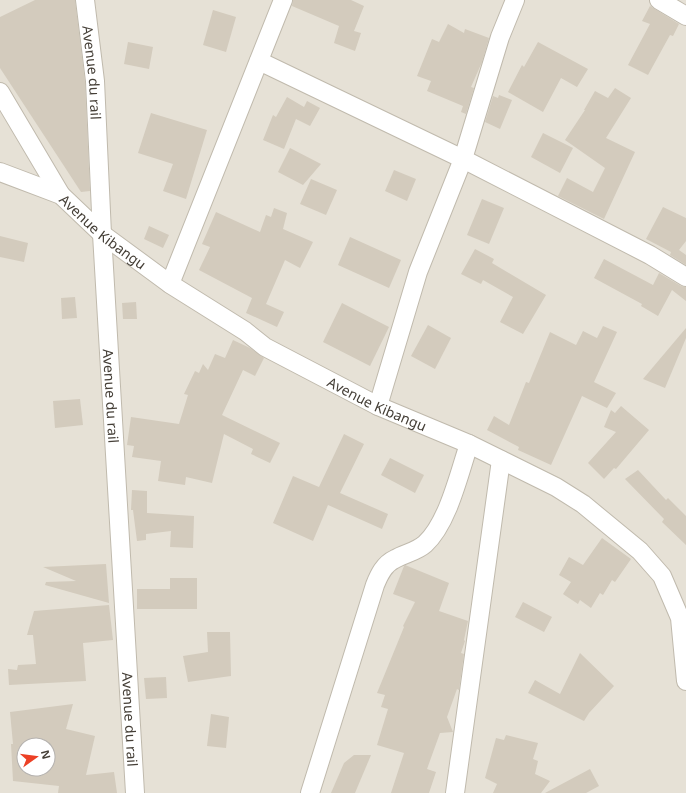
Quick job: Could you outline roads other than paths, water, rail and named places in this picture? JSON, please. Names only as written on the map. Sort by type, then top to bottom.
[{"type":"street","name":"Avenue du rail","points":[[85,0],[95,81],[102,234],[135,793]]},
{"type":"street","points":[[170,284],[283,0]]},
{"type":"street","points":[[378,406],[418,272],[463,159],[500,37],[515,0]]},
{"type":"street","points":[[659,0],[686,16]]},
{"type":"street","points":[[259,61],[463,159],[650,255],[686,277]]},
{"type":"street","points":[[0,92],[61,195]]},
{"type":"street","name":"Avenue Kibangu","points":[[0,172],[61,195],[102,234],[170,284],[245,331],[265,347],[378,406],[469,444],[556,487],[583,504],[640,551],[662,576],[680,618],[686,681]]},
{"type":"street","points":[[310,793],[375,585],[382,569],[394,559],[412,553],[425,544],[436,530],[445,515],[469,444]]},
{"type":"street","points":[[455,793],[501,460]]}]
